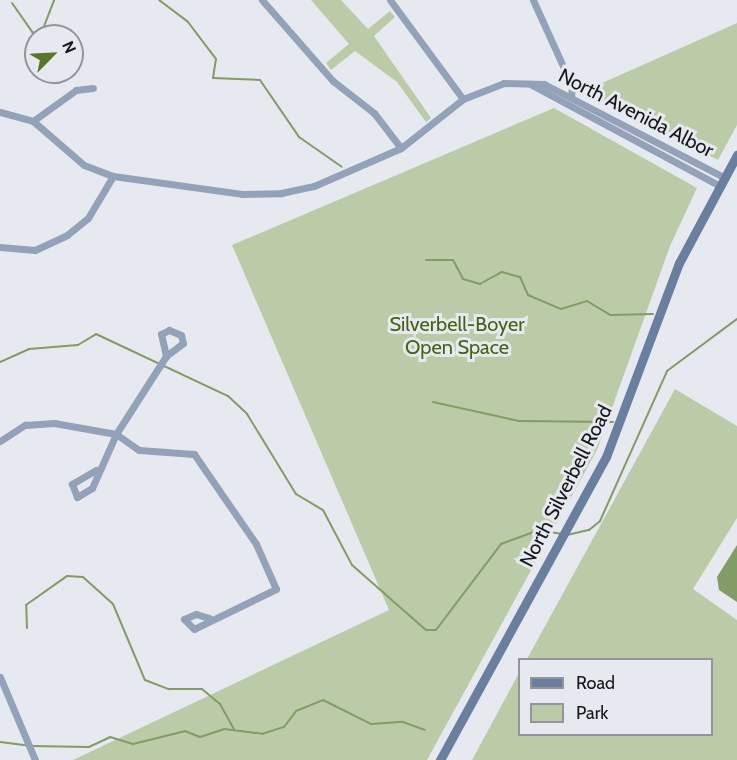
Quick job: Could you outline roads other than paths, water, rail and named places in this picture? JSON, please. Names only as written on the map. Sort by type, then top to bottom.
[{"type":"main road","name":"North Silverbell Road","points":[[440,760],[606,457],[679,263],[737,154]]},
{"type":"street","points":[[262,0],[333,81],[374,113],[401,148]]},
{"type":"street","points":[[390,0],[464,99]]},
{"type":"street","points":[[533,0],[572,95],[568,102]]},
{"type":"street","name":"North Avenida Albor","points":[[33,121],[84,165],[113,176],[242,194],[281,193],[314,186],[401,148],[464,99],[504,83],[530,84],[572,95],[722,182]]},
{"type":"street","name":"North Avenida Albor","points":[[530,84],[722,182]]},
{"type":"street","points":[[0,112],[33,121],[76,90],[93,88]]},
{"type":"street","points":[[606,123],[610,115]]},
{"type":"street","points":[[0,247],[34,250],[67,235],[88,218],[113,176]]},
{"type":"street","points":[[96,470],[166,356]]},
{"type":"street","points":[[0,441],[25,424],[54,423],[116,434],[139,450],[194,454],[256,544],[276,589],[209,618]]},
{"type":"street","points":[[0,677],[34,760]]},
{"type":"waterway","points":[[12,3],[33,33],[43,29],[54,0]]},
{"type":"waterway","points":[[159,0],[188,22],[216,59],[213,78],[260,80],[299,137],[342,167]]},
{"type":"waterway","points":[[426,260],[453,260],[463,279],[480,284],[502,272],[520,277],[528,295],[561,309],[587,301],[610,315],[653,314]]},
{"type":"waterway","points":[[567,535],[589,530],[600,521],[667,371],[737,319]]},
{"type":"waterway","points":[[0,362],[29,349],[78,345],[96,334],[228,396],[247,414],[296,494],[323,510],[352,565],[426,630],[436,630],[501,544],[539,530],[561,534]]},
{"type":"waterway","points":[[433,402],[519,421],[613,422]]},
{"type":"waterway","points":[[27,628],[26,605],[67,576],[83,577],[113,604],[145,680],[169,689],[202,689],[220,704],[234,729]]},
{"type":"waterway","points":[[32,746],[89,747],[110,737],[133,744],[185,731],[200,737],[224,729],[262,734],[284,727],[296,711],[323,700],[371,724],[403,722],[425,730]]},
{"type":"waterway","points":[[0,742],[26,745]]},
{"type":"park label","name":"Silverbell-Boyer Open Space","points":[[457,336]]}]
